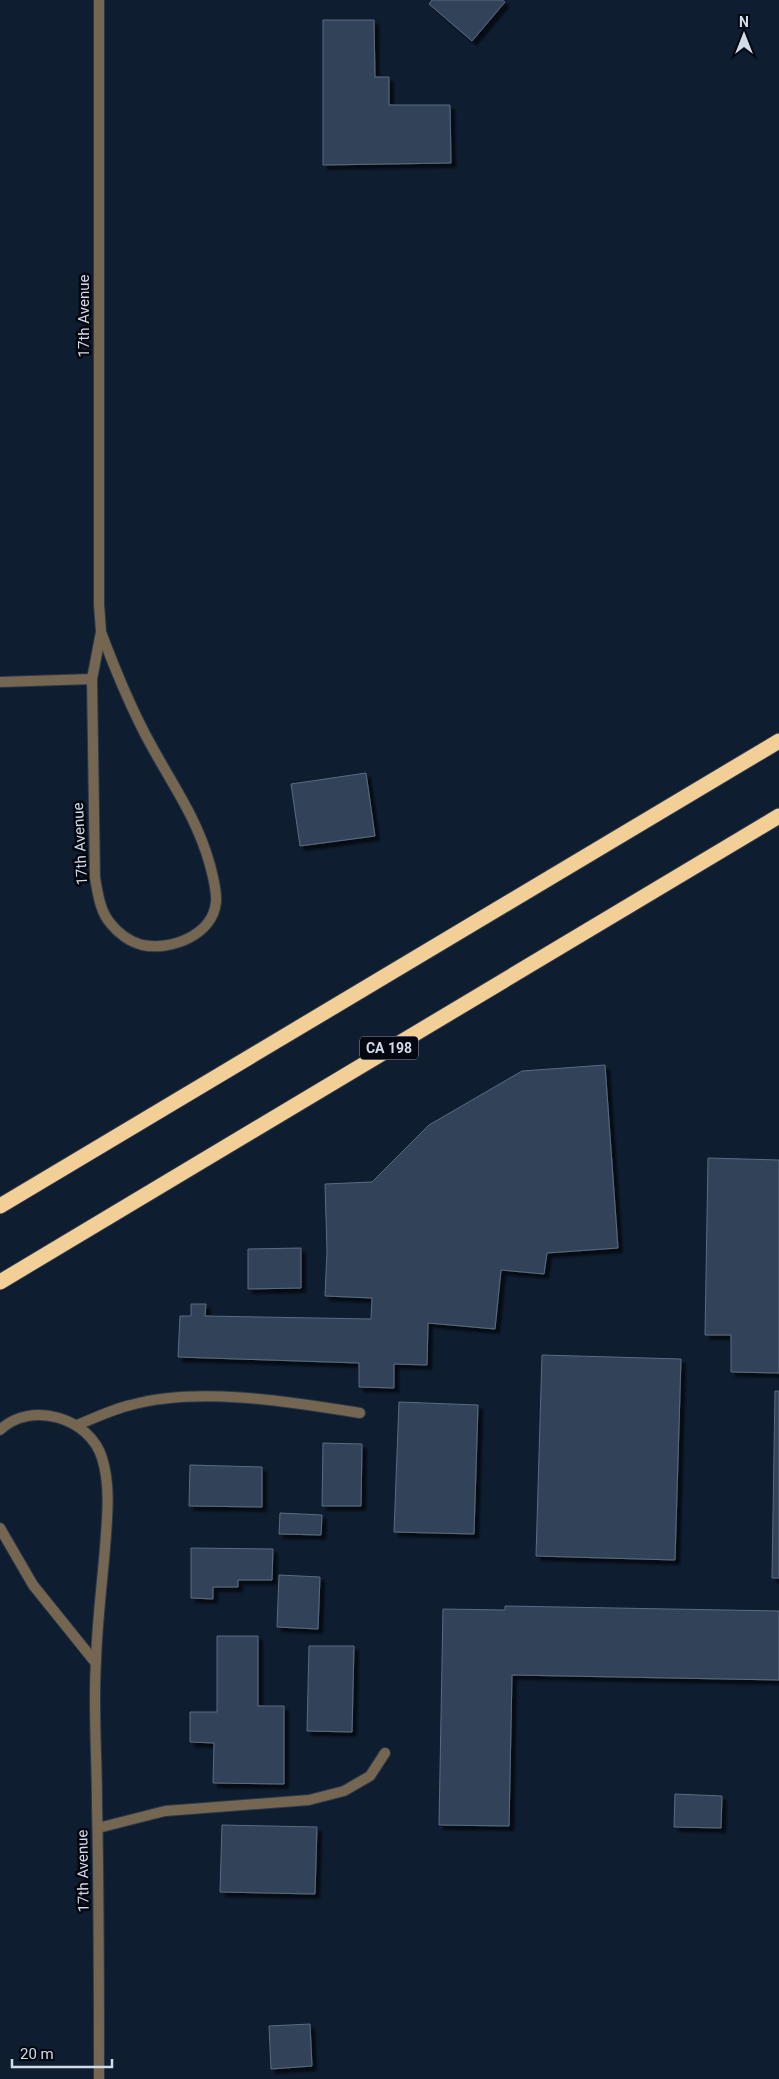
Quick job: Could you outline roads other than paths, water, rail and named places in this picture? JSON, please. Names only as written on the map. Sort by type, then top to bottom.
[{"type":"highway","points":[[0,1206],[779,741]]},
{"type":"highway","name":"CA 198","points":[[0,1282],[138,1197],[779,816]]},
{"type":"street","name":"17th Avenue","points":[[100,0],[99,604],[101,632],[92,679],[94,878],[100,905],[110,923],[126,938],[142,945],[166,945],[186,940],[205,927],[216,904],[214,883],[203,842],[186,803],[142,728],[101,632]]},
{"type":"street","points":[[0,682],[92,679]]},
{"type":"street","points":[[77,1425],[131,1405],[176,1397],[236,1398],[299,1404],[360,1413]]},
{"type":"street","name":"17th Avenue","points":[[0,1430],[19,1418],[61,1417],[77,1425],[92,1438],[102,1457],[106,1477],[108,1514],[95,1662],[99,2079]]},
{"type":"street","points":[[0,1528],[33,1585],[95,1662]]},
{"type":"street","points":[[98,1828],[164,1810],[309,1800],[344,1791],[370,1776],[385,1753]]}]
